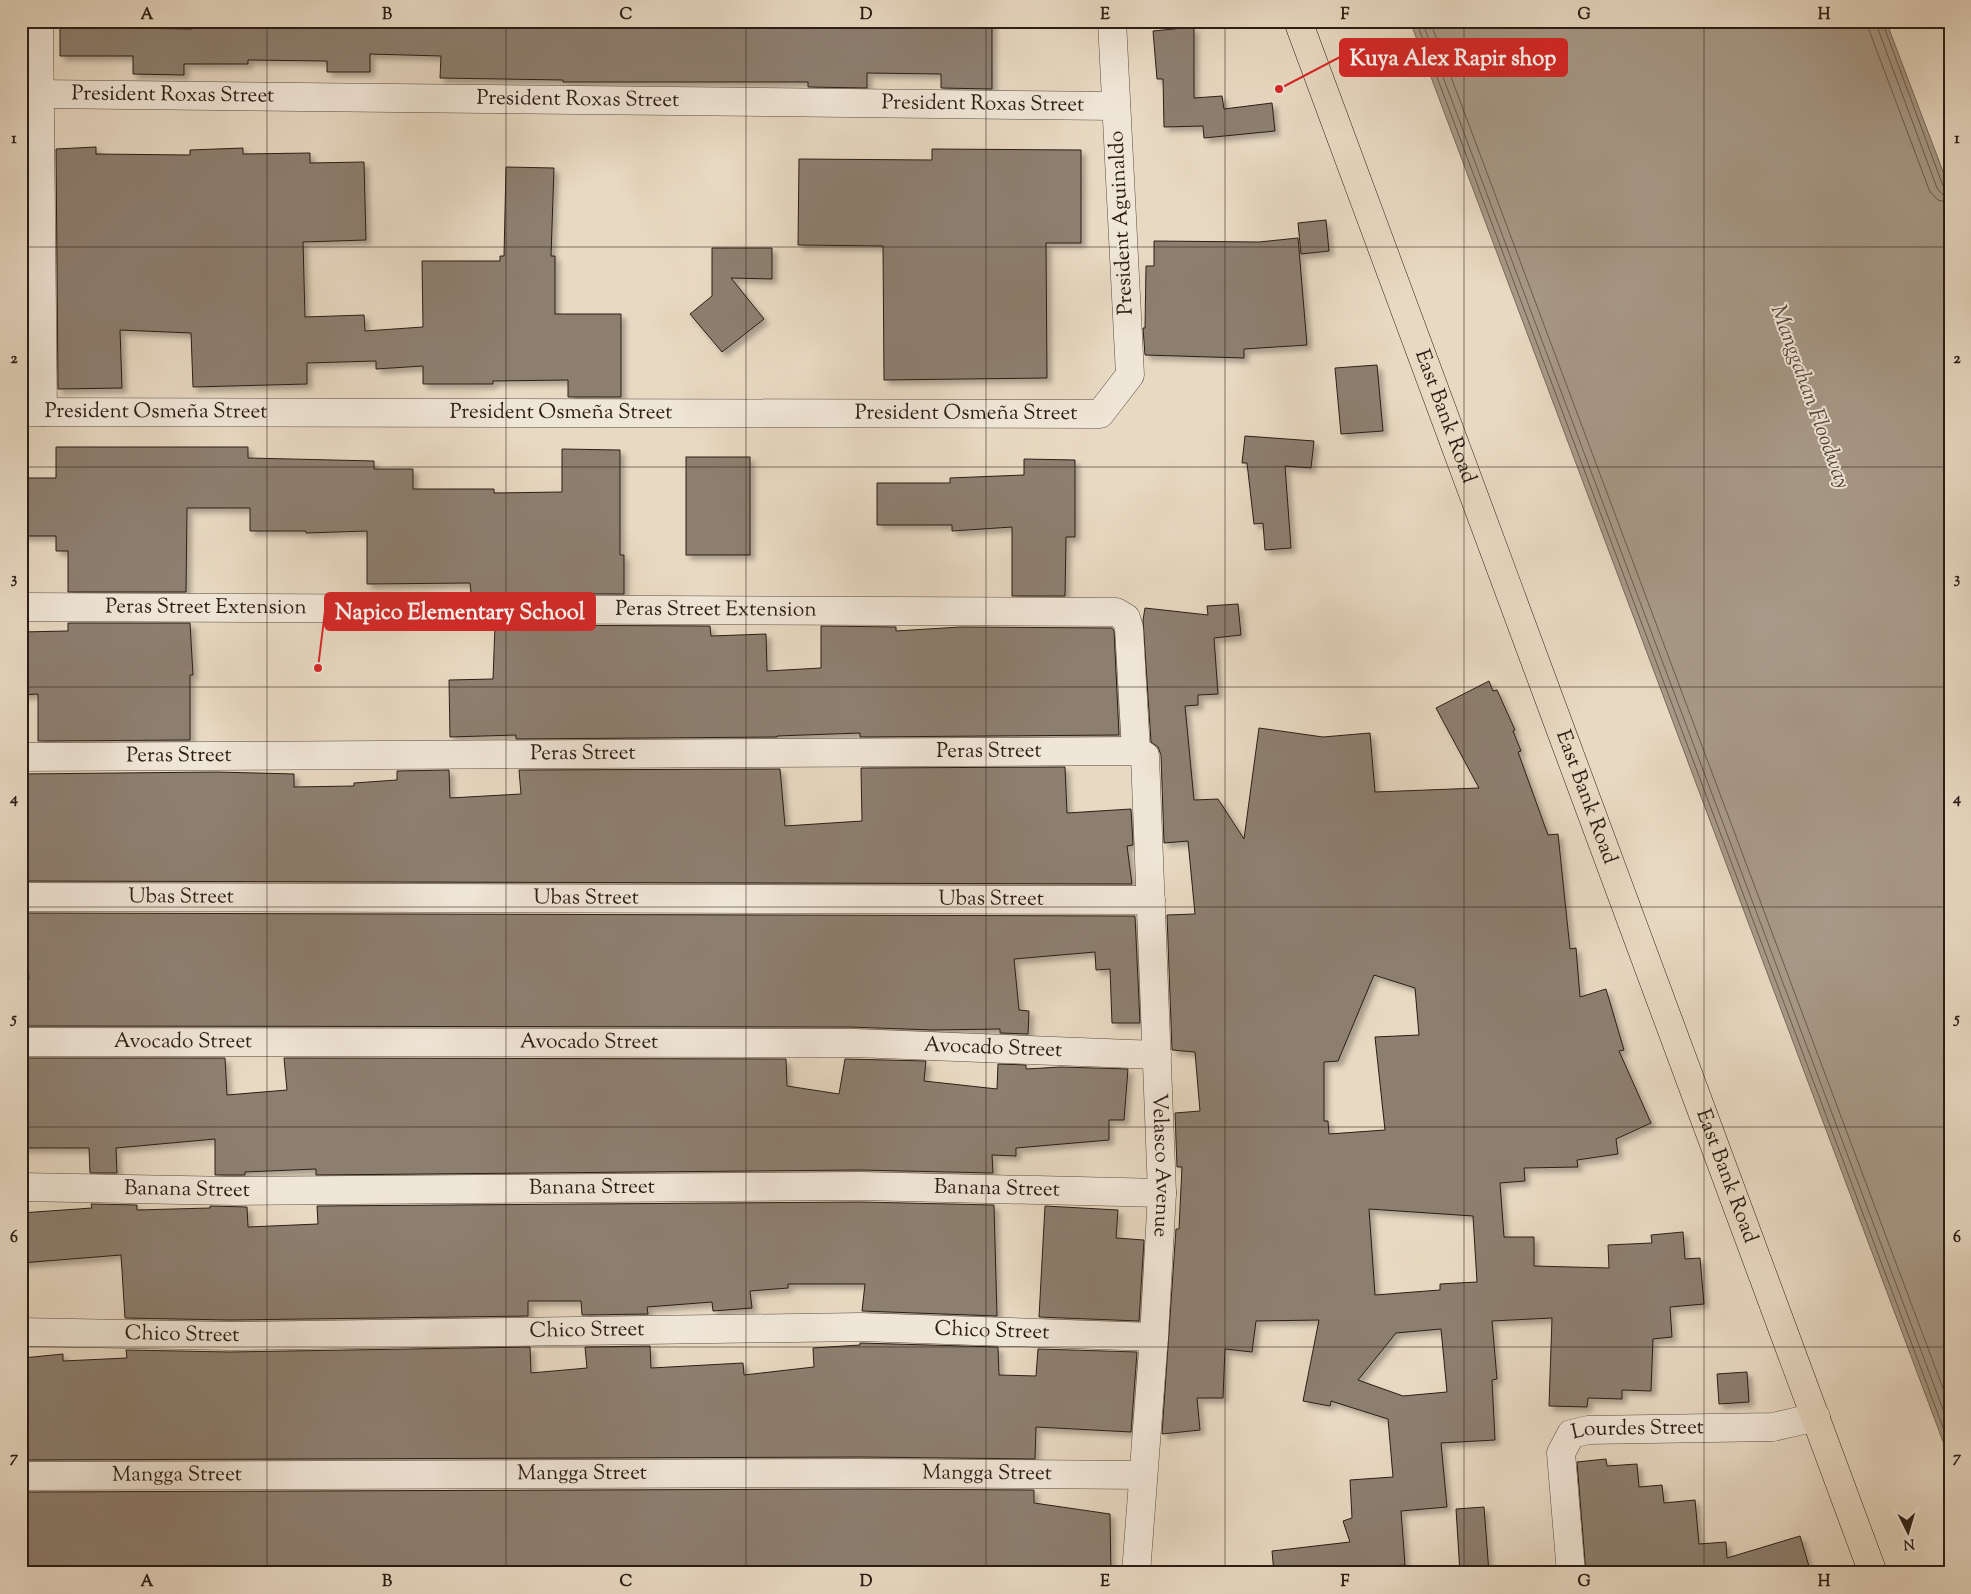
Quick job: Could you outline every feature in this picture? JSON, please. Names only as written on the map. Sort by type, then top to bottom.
[{"type":"main road","name":"East Bank Road","points":[[1298,21],[1874,1573]]},
{"type":"street","points":[[32,412],[39,21]]},
{"type":"street","name":"President Aguinaldo","points":[[1100,414],[1130,375],[1112,21]]},
{"type":"street","name":"President Roxas Street","points":[[38,94],[1116,106]]},
{"type":"street","name":"President Osmeña Street","points":[[32,412],[1100,414]]},
{"type":"street","name":"Peras Street Extension","points":[[21,607],[1116,612],[1126,618],[1130,628],[1140,754]]},
{"type":"street","name":"Peras Street","points":[[21,757],[1140,754]]},
{"type":"street","name":"Velasco Avenue","points":[[1136,1573],[1154,1337],[1162,1193],[1151,900],[1140,754]]},
{"type":"street","name":"Ubas Street","points":[[21,897],[1151,900]]},
{"type":"street","name":"Avocado Street","points":[[21,1042],[855,1043],[1157,1054]]},
{"type":"street","name":"Banana Street","points":[[21,1187],[235,1191],[860,1186],[1162,1193]]},
{"type":"street","name":"Chico Street","points":[[21,1332],[230,1336],[860,1327],[1154,1337]]},
{"type":"street","name":"Lourdes Street","points":[[1571,1573],[1561,1453],[1570,1434],[1588,1430],[1773,1428],[1816,1417]]},
{"type":"street","name":"Mangga Street","points":[[21,1476],[853,1473],[1143,1475]]},
{"type":"water","name":"Manggahan Floodway","points":[[1410,21],[1886,21],[1950,190],[1950,1460]]},
{"type":"building","points":[[60,21],[123,21],[123,28],[192,29],[193,21],[624,21],[624,23],[750,24],[750,21],[992,21],[992,89],[941,88],[941,74],[867,73],[867,88],[808,87],[808,82],[563,82],[563,80],[440,78],[441,56],[370,54],[370,72],[327,72],[327,61],[248,60],[248,64],[184,64],[184,75],[133,74],[133,56],[60,56]]},
{"type":"building","points":[[1194,27],[1194,98],[1222,96],[1224,109],[1272,103],[1275,131],[1204,138],[1203,126],[1164,127],[1163,79],[1157,79],[1153,31]]},
{"type":"building","points":[[96,147],[96,154],[190,155],[190,150],[243,148],[243,154],[310,153],[310,163],[364,162],[366,240],[303,242],[305,317],[364,315],[365,331],[423,327],[422,261],[500,261],[500,256],[504,256],[506,167],[554,168],[551,256],[555,256],[555,314],[621,314],[621,397],[568,397],[568,380],[493,381],[493,384],[423,384],[423,366],[376,369],[376,361],[307,363],[307,384],[193,387],[191,333],[120,330],[122,388],[58,389],[56,149]]},
{"type":"building","points":[[932,149],[1081,150],[1081,243],[1046,243],[1047,378],[884,380],[883,246],[798,245],[799,159],[932,160]]},
{"type":"building","points":[[1326,220],[1329,251],[1301,254],[1298,223]]},
{"type":"building","points":[[1298,238],[1307,345],[1244,349],[1244,358],[1145,355],[1143,328],[1145,328],[1146,266],[1154,266],[1154,241],[1259,242]]},
{"type":"building","points":[[712,248],[772,248],[772,279],[731,278],[764,319],[722,352],[690,314],[712,296]]},
{"type":"building","points":[[1377,365],[1383,431],[1341,434],[1335,368]]},
{"type":"building","points":[[1245,436],[1314,441],[1311,468],[1285,466],[1291,548],[1265,550],[1263,523],[1254,524],[1247,463],[1242,463]]},
{"type":"building","points":[[56,447],[248,447],[248,458],[374,461],[374,469],[413,469],[413,489],[494,489],[494,493],[562,492],[562,449],[620,450],[620,555],[624,555],[624,594],[471,593],[470,583],[367,584],[367,531],[306,533],[306,531],[250,531],[250,508],[187,508],[186,592],[68,592],[68,551],[56,551],[56,536],[21,536],[21,478],[56,478]]},
{"type":"building","points":[[686,457],[750,457],[750,555],[686,555]]},
{"type":"building","points":[[1024,459],[1075,460],[1075,537],[1066,537],[1065,596],[1012,596],[1012,527],[952,531],[952,525],[877,525],[877,483],[950,483],[950,478],[1024,475]]},
{"type":"building","points":[[1238,604],[1241,635],[1214,638],[1218,694],[1198,695],[1198,705],[1185,706],[1194,800],[1218,799],[1244,839],[1259,728],[1323,737],[1370,733],[1375,792],[1479,788],[1436,708],[1489,681],[1493,691],[1497,690],[1515,730],[1513,731],[1521,751],[1518,752],[1548,835],[1558,834],[1570,949],[1576,948],[1580,997],[1606,989],[1624,1050],[1619,1051],[1651,1123],[1616,1139],[1618,1154],[1577,1160],[1578,1167],[1524,1168],[1525,1181],[1500,1183],[1504,1237],[1534,1237],[1534,1266],[1609,1268],[1608,1245],[1652,1243],[1651,1235],[1683,1232],[1685,1259],[1700,1258],[1704,1304],[1670,1307],[1672,1337],[1653,1339],[1651,1391],[1622,1390],[1622,1399],[1588,1398],[1587,1407],[1549,1406],[1552,1318],[1492,1321],[1497,1379],[1492,1380],[1495,1440],[1441,1443],[1447,1507],[1401,1511],[1405,1565],[1274,1573],[1272,1551],[1350,1542],[1343,1521],[1352,1518],[1350,1480],[1393,1477],[1388,1419],[1331,1401],[1330,1406],[1303,1401],[1319,1320],[1256,1321],[1252,1352],[1225,1349],[1223,1398],[1197,1398],[1200,1430],[1162,1434],[1176,1229],[1179,1229],[1182,1167],[1177,1167],[1175,1113],[1200,1111],[1195,1052],[1172,1050],[1167,915],[1195,914],[1188,841],[1164,843],[1161,755],[1158,747],[1151,742],[1143,620],[1145,608],[1208,615],[1207,606]],"holes":[[[1374,975],[1415,988],[1419,1035],[1375,1037],[1385,1130],[1329,1134],[1328,1121],[1324,1121],[1324,1062],[1338,1061]],[[1369,1209],[1473,1216],[1477,1282],[1440,1284],[1440,1290],[1375,1295]],[[1441,1329],[1447,1392],[1403,1396],[1358,1380],[1396,1333]]]},
{"type":"building","points":[[68,623],[190,623],[193,675],[190,675],[190,740],[38,741],[38,694],[21,695],[21,632],[68,631]]},
{"type":"building","points":[[495,625],[710,626],[711,636],[766,634],[767,671],[821,668],[821,626],[896,627],[896,631],[960,627],[1112,628],[1114,631],[1119,735],[860,737],[860,733],[777,737],[516,739],[516,735],[450,737],[449,680],[493,679]]},
{"type":"building","points":[[1065,767],[1067,813],[1131,809],[1133,845],[1127,846],[1132,884],[21,881],[21,774],[217,772],[294,774],[294,787],[354,786],[354,783],[397,780],[397,771],[449,770],[450,798],[521,794],[519,770],[780,769],[785,826],[862,821],[861,768]]},
{"type":"building","points":[[25,913],[1135,916],[1140,1023],[1112,1023],[1110,969],[1096,970],[1095,952],[1014,959],[1019,1010],[1029,1011],[1028,1034],[1000,1033],[1000,1029],[933,1030],[850,1027],[21,1026],[21,980],[29,980]]},
{"type":"building","points":[[21,1058],[225,1058],[227,1095],[287,1090],[284,1058],[786,1059],[787,1086],[839,1094],[845,1059],[926,1061],[924,1081],[997,1089],[998,1064],[1026,1065],[1026,1069],[1061,1067],[1128,1069],[1124,1120],[1109,1120],[1109,1140],[1016,1148],[1016,1156],[992,1155],[993,1173],[860,1170],[316,1175],[316,1169],[245,1172],[245,1175],[215,1175],[215,1139],[116,1148],[117,1173],[90,1173],[89,1148],[21,1148]]},
{"type":"building","points":[[860,1202],[994,1205],[997,1316],[862,1311],[865,1284],[788,1284],[788,1288],[750,1291],[752,1308],[713,1311],[712,1302],[647,1307],[648,1314],[582,1315],[581,1301],[528,1301],[528,1316],[230,1320],[125,1318],[121,1255],[21,1263],[21,1213],[92,1208],[91,1204],[137,1205],[137,1210],[210,1208],[210,1206],[247,1207],[248,1227],[318,1224],[317,1206]]},
{"type":"building","points":[[1045,1206],[1118,1210],[1116,1238],[1144,1240],[1139,1321],[1039,1317]]},
{"type":"building","points":[[860,1343],[998,1347],[999,1375],[1036,1376],[1038,1349],[1137,1352],[1131,1432],[1036,1427],[1035,1459],[863,1457],[23,1460],[21,1388],[25,1388],[23,1358],[63,1354],[63,1361],[127,1358],[126,1350],[230,1352],[530,1347],[531,1373],[587,1368],[585,1347],[650,1346],[651,1368],[743,1363],[744,1375],[814,1367],[813,1348],[860,1345]]},
{"type":"building","points":[[1747,1372],[1749,1402],[1719,1404],[1717,1374]]},
{"type":"building","points":[[1606,1459],[1607,1466],[1637,1464],[1639,1487],[1662,1485],[1664,1503],[1695,1500],[1699,1544],[1726,1542],[1727,1558],[1800,1536],[1811,1573],[1586,1573],[1577,1462]]},
{"type":"building","points":[[1034,1490],[1034,1503],[1110,1514],[1111,1573],[918,1573],[918,1568],[841,1573],[266,1573],[266,1568],[175,1573],[21,1573],[21,1507],[27,1507],[25,1492]]},
{"type":"building","points":[[1484,1507],[1489,1573],[1460,1573],[1456,1509]]},
{"type":"place","name":"Kuya Alex Rapir shop","points":[[1279,89]]},
{"type":"place","name":"Napico Elementary School","points":[[318,668]]}]
